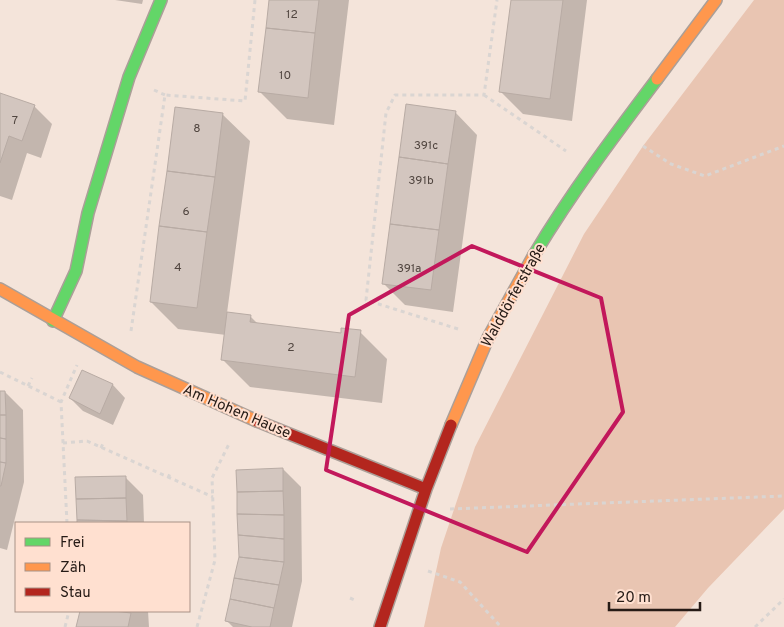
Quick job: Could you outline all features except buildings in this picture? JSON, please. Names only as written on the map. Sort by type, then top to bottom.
[{"type":"street","points":[[53,321],[76,271],[88,213],[129,77],[161,0]]},
{"type":"street","name":"Walddörferstraße","points":[[380,627],[426,489],[463,394],[485,346],[531,260],[556,218],[591,166],[716,0]]},
{"type":"street","name":"Am Hohen Hause","points":[[0,289],[53,321],[127,361],[243,415],[426,489]]},
{"type":"path","points":[[127,361],[165,95],[244,101],[255,0]]},
{"type":"path","points":[[484,95],[497,0]]},
{"type":"path","points":[[458,329],[366,300],[386,112],[395,95],[484,95],[567,151]]},
{"type":"path","points":[[644,146],[672,164],[705,176],[784,146]]},
{"type":"path","points":[[67,522],[61,402],[88,340]]},
{"type":"path","points":[[0,372],[61,402]]},
{"type":"path","points":[[28,386],[32,378]]},
{"type":"path","points":[[196,627],[215,560],[212,478],[243,415]]},
{"type":"path","points":[[63,443],[87,441],[213,497]]},
{"type":"path","points":[[101,448],[104,441]]},
{"type":"path","points":[[168,478],[171,472]]},
{"type":"path","points":[[446,509],[784,496]]},
{"type":"path","points":[[425,570],[460,582],[500,627]]},
{"type":"path","points":[[755,627],[784,599]]},
{"type":"path","points":[[65,627],[69,612]]},
{"type":"highlighted area","points":[[472,246],[601,298],[623,412],[527,552],[326,470],[349,315]]},
{"type":"shaded area","points":[[754,0],[784,0],[784,509],[708,588],[675,627],[424,627],[441,548],[475,447],[584,234],[643,146]]},
{"type":"traffic: fast","points":[[53,321],[76,271],[88,213],[129,77],[161,0]]},
{"type":"traffic: fast","points":[[534,255],[578,187],[657,79]]},
{"type":"traffic: slow","points":[[657,79],[716,0]]},
{"type":"traffic: slow","points":[[451,425],[488,338],[534,255]]},
{"type":"traffic: slow","points":[[0,289],[137,367],[257,421]]},
{"type":"traffic: jam","points":[[257,421],[426,489]]},
{"type":"traffic: jam","points":[[380,627],[426,489],[451,425]]}]
